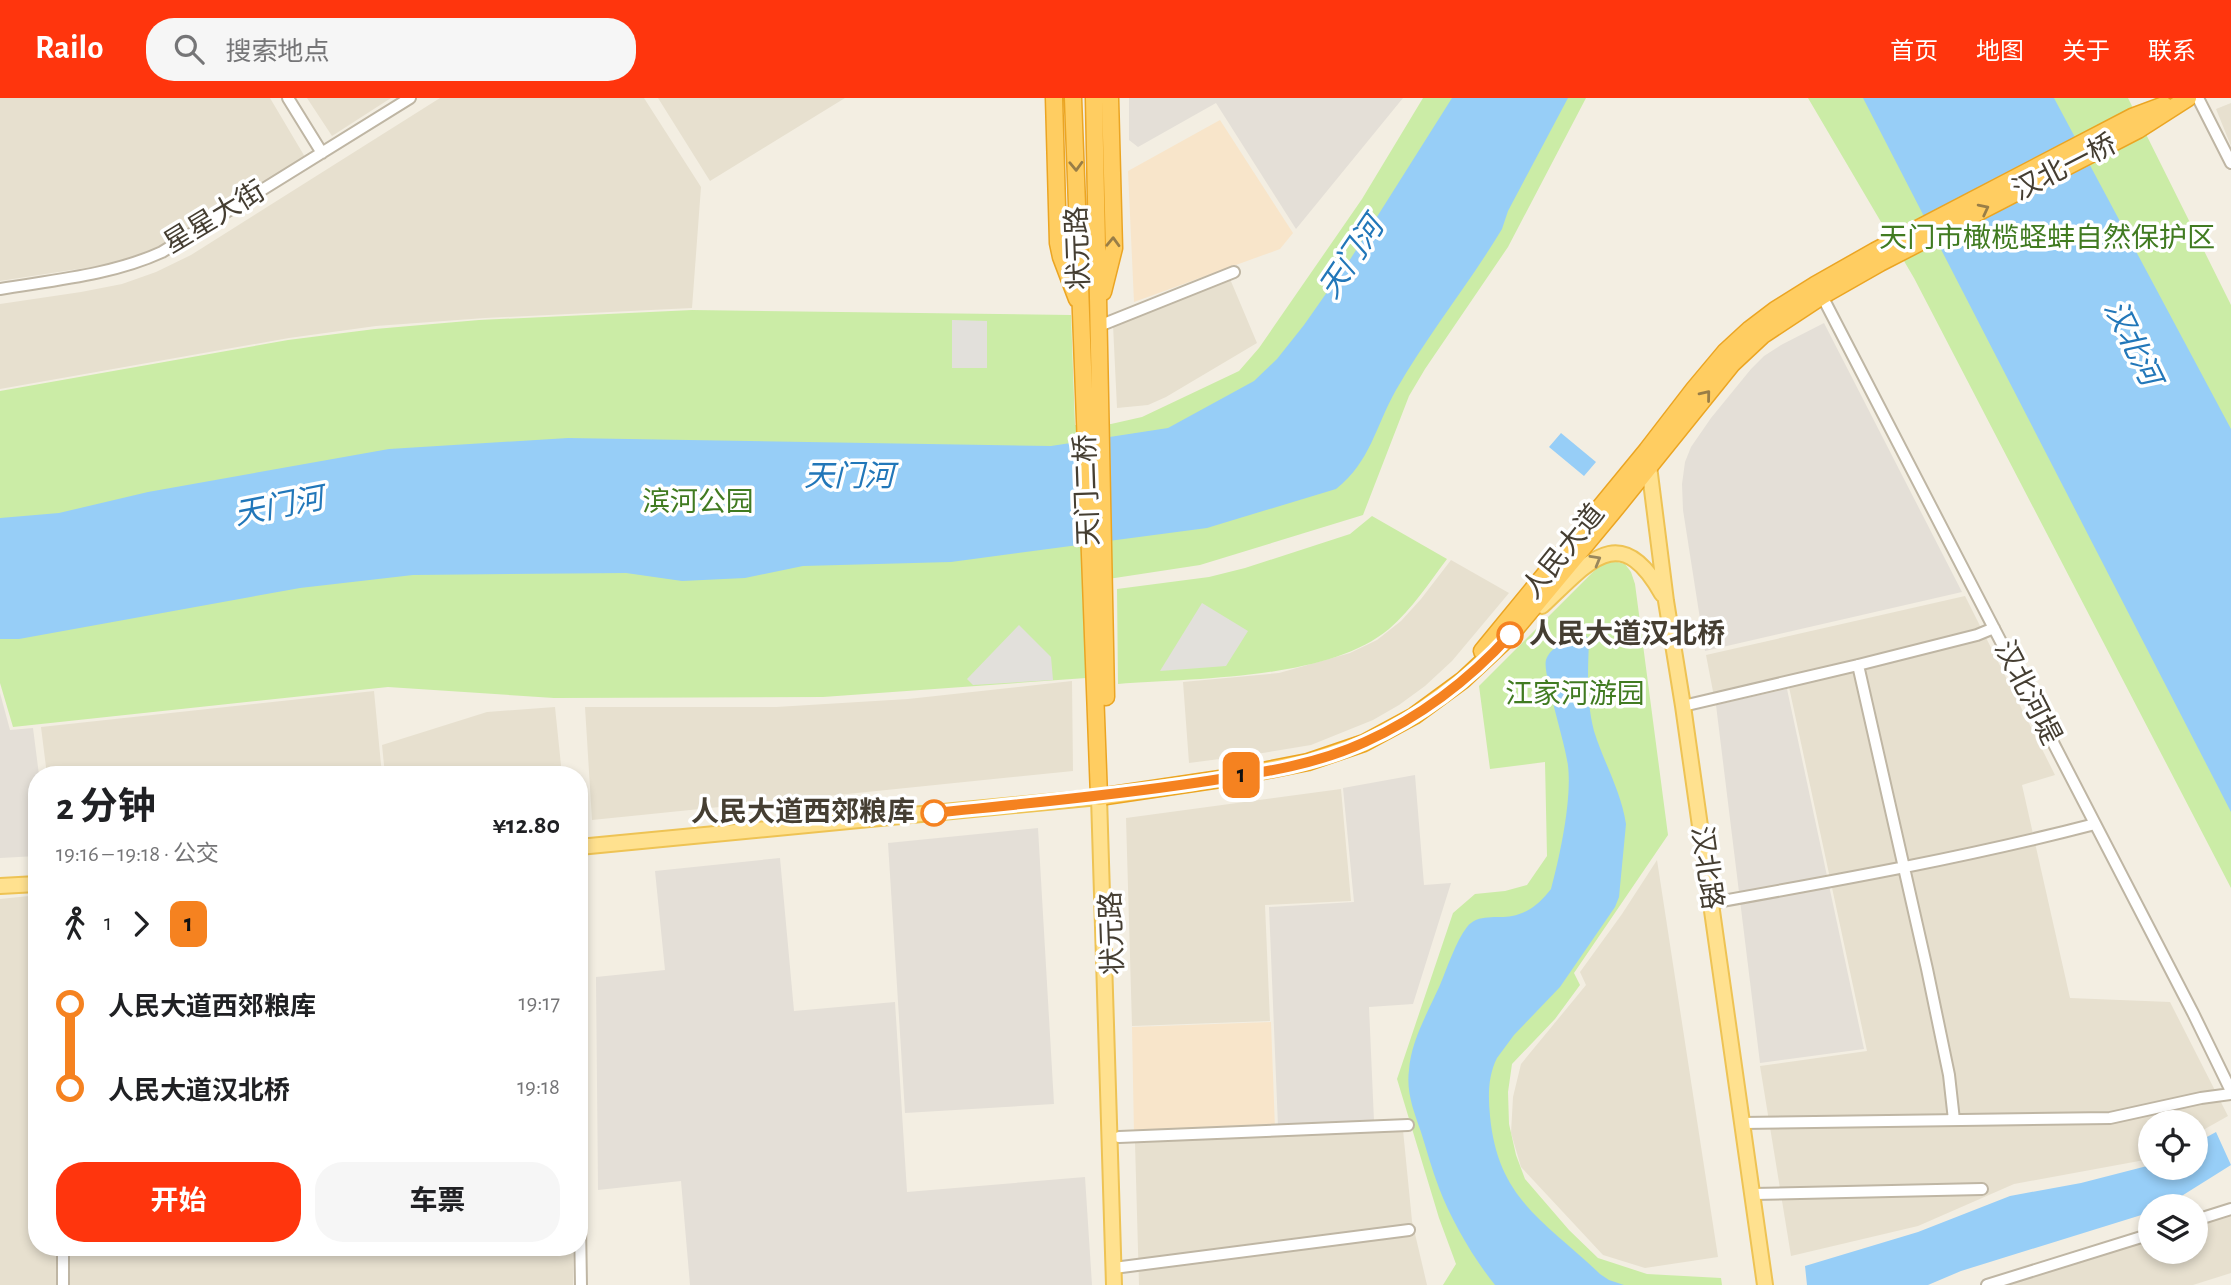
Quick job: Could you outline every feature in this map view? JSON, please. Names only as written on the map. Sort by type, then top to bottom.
[{"type":"highway","points":[[1054,98],[1058,243],[1065,267],[1090,309]]},
{"type":"highway","name":"状元路","points":[[1073,98],[1090,309],[1098,326],[1092,397]]},
{"type":"highway","name":"状元路","points":[[1092,397],[1090,309],[1094,98]]},
{"type":"highway","points":[[1090,309],[1114,248],[1110,98]]},
{"type":"highway","name":"汉北一桥","points":[[1878,257],[2186,98]]},
{"type":"highway","name":"人民大道","points":[[1104,792],[1305,757],[1357,740],[1410,711],[1460,673],[1485,647],[1746,349],[1780,322],[1878,257]]},
{"type":"highway","name":"人民大道","points":[[1104,792],[1273,770],[1328,756],[1364,743],[1440,699],[1488,659],[1508,638],[1648,459],[1725,352],[1750,329],[1805,291],[1878,257]]},
{"type":"highway","name":"天门二桥","points":[[1092,397],[1098,582]]},
{"type":"highway","name":"状元路","points":[[1098,582],[1104,792]]},
{"type":"main road","name":"汉北路","points":[[1648,459],[1765,1285]]},
{"type":"main road","points":[[1508,638],[1580,570],[1609,553],[1625,554],[1644,567],[1666,601]]},
{"type":"main road","name":"人民大道","points":[[588,839],[1104,792]]},
{"type":"main road","name":"人民大道","points":[[588,846],[1104,792]]},
{"type":"main road","name":"状元路","points":[[1104,792],[1119,1137],[1118,1268],[1114,1285]]},
{"type":"main road","name":"状元路","points":[[1104,792],[1118,1268],[1123,1285]]},
{"type":"main road","points":[[0,878],[28,880]]},
{"type":"main road","points":[[0,886],[28,881]]},
{"type":"street","points":[[288,98],[322,153]]},
{"type":"street","name":"星星大街","points":[[0,289],[115,269],[162,252],[410,98]]},
{"type":"street","points":[[2197,98],[2231,163]]},
{"type":"street","points":[[1098,326],[1234,272]]},
{"type":"street","name":"汉北河堤","points":[[1822,296],[2231,1093]]},
{"type":"street","points":[[1683,706],[1858,666],[1977,635],[1994,628]]},
{"type":"street","points":[[1858,666],[1938,1022],[1949,1075],[1954,1120]]},
{"type":"street","points":[[1711,903],[1904,868],[2031,841],[2095,824]]},
{"type":"street","points":[[1742,1123],[2110,1118],[2231,1093]]},
{"type":"street","points":[[1119,1137],[1408,1125]]},
{"type":"street","points":[[1753,1194],[1982,1189]]},
{"type":"street","points":[[2208,1216],[2231,1209]]},
{"type":"street","points":[[1118,1268],[1409,1230]]},
{"type":"street","points":[[1987,1285],[2138,1238]]},
{"type":"street","points":[[63,1256],[63,1285]]},
{"type":"street","points":[[581,1256],[581,1285]]},
{"type":"shaded area","points":[[0,98],[270,98],[305,157],[137,260],[0,281]]},
{"type":"shaded area","points":[[307,98],[391,98],[332,136]]},
{"type":"shaded area","points":[[440,98],[644,98],[701,187],[692,308],[376,326],[289,338],[0,389],[0,304],[122,284],[156,272],[191,255]]},
{"type":"shaded area","points":[[658,98],[845,98],[710,181]]},
{"type":"shaded area","points":[[1129,98],[1403,98],[1296,229],[1216,103],[1138,147],[1129,140]]},
{"type":"shaded area","points":[[2231,103],[2231,146],[2216,109]]},
{"type":"shaded area","points":[[1220,120],[1293,233],[1280,249],[1134,302],[1128,171]]},
{"type":"shaded area","points":[[1230,279],[1257,343],[1166,397],[1148,405],[1117,408],[1113,325]]},
{"type":"shaded area","points":[[952,320],[987,321],[987,368],[952,368]]},
{"type":"shaded area","points":[[1824,323],[1962,592],[1705,651],[1683,510],[1685,462],[1691,447],[1711,418],[1764,356]]},
{"type":"shaded area","points":[[1451,560],[1509,593],[1452,661],[1425,686],[1373,720],[1311,745],[1189,763],[1183,682],[1279,673],[1350,653],[1377,640],[1401,621]]},
{"type":"shaded area","points":[[1965,596],[2055,775],[2022,785],[2070,998],[2170,1002],[2228,1116],[2208,1127],[2208,1110],[2138,1110],[2138,1161],[2014,1184],[1918,1226],[1791,1256],[1760,1066],[1867,1051],[1789,687],[1715,702],[1706,655]]},
{"type":"shaded area","points":[[1202,603],[1248,631],[1226,666],[1160,671]]},
{"type":"shaded area","points":[[1019,625],[1051,657],[1053,680],[973,685],[967,679]]},
{"type":"shaded area","points":[[1072,681],[1073,771],[592,820],[585,707],[776,707],[908,699]]},
{"type":"shaded area","points":[[1787,689],[1864,1049],[1760,1063],[1716,705]]},
{"type":"shaded area","points":[[374,691],[381,766],[46,766],[41,727]]},
{"type":"shaded area","points":[[0,693],[10,730],[33,728],[38,766],[28,766],[28,856],[0,858]]},
{"type":"shaded area","points":[[555,707],[561,766],[384,766],[382,745],[487,712]]},
{"type":"shaded area","points":[[1415,775],[1424,885],[1451,883],[1413,1004],[1369,1007],[1374,1121],[1278,1126],[1269,907],[1354,902],[1343,788]]},
{"type":"shaded area","points":[[1341,789],[1351,901],[1265,905],[1270,1021],[1132,1026],[1126,818]]},
{"type":"shaded area","points":[[1038,828],[1054,1104],[905,1113],[888,843]]},
{"type":"shaded area","points":[[780,858],[794,1011],[895,1002],[907,1192],[1085,1177],[1092,1285],[690,1285],[681,1181],[598,1190],[596,977],[665,970],[655,871]]},
{"type":"shaded area","points":[[1657,860],[1718,1257],[1645,1268],[1603,1255],[1521,1167],[1511,1133],[1513,1097],[1521,1064],[1586,985],[1580,972]]},
{"type":"shaded area","points":[[28,896],[28,1256],[573,1256],[573,1285],[0,1285],[0,899]]},
{"type":"shaded area","points":[[1271,1022],[1275,1129],[1134,1135],[1132,1027]]},
{"type":"shaded area","points":[[1403,1130],[1412,1221],[1427,1285],[1139,1285],[1135,1143]]},
{"type":"shaded area","points":[[2231,1206],[2231,1273],[2193,1285],[1999,1285],[2138,1237],[2138,1264],[2208,1264],[2208,1214]]},
{"type":"green space","name":"滨河公园","points":[[1423,98],[1586,98],[1508,247],[1409,396],[1363,515],[1200,565],[1082,583],[1086,678],[823,697],[554,698],[388,687],[13,727],[0,683],[0,391],[288,340],[479,320],[692,310],[1071,315],[1075,425],[1111,424],[1142,417],[1239,371],[1259,348],[1362,199]]},
{"type":"green space","name":"天门市橄榄蛏蚌自然保护区","points":[[1808,98],[2128,98],[2231,305],[2231,888],[1914,278]]},
{"type":"green space","points":[[1372,516],[1447,559],[1413,604],[1389,629],[1363,646],[1297,667],[1222,677],[1118,684],[1117,589],[1209,577],[1245,568],[1350,534]]},
{"type":"green space","name":"江家河游园","points":[[1609,560],[1625,564],[1635,584],[1668,835],[1574,973],[1580,985],[1555,1019],[1512,1064],[1508,1092],[1509,1124],[1525,1179],[1569,1230],[1598,1258],[1647,1274],[1721,1278],[1722,1285],[1443,1285],[1456,1264],[1439,1218],[1397,1079],[1453,913],[1475,894],[1505,891],[1527,885],[1547,856],[1545,762],[1490,769],[1479,686],[1602,563]]},
{"type":"water","name":"天门河","points":[[1452,98],[1568,98],[1508,211],[1502,229],[1408,369],[1365,455],[1336,489],[1207,528],[951,562],[803,566],[745,578],[682,581],[626,573],[413,575],[300,588],[19,639],[0,639],[0,518],[59,513],[148,492],[389,449],[568,438],[1051,446],[1168,428],[1254,381],[1277,359],[1351,258]]},
{"type":"water","name":"天门市橄榄蛏蚌自然保护区","points":[[1863,98],[2054,98],[2231,429],[2231,812]]},
{"type":"water","points":[[1561,433],[1596,462],[1584,476],[1549,447]]},
{"type":"water","points":[[1580,634],[1589,639],[1591,719],[1626,824],[1619,897],[1615,907],[1560,987],[1514,1035],[1497,1058],[1490,1079],[1489,1108],[1495,1145],[1503,1169],[1527,1207],[1600,1274],[1624,1285],[1495,1285],[1464,1239],[1439,1188],[1411,1102],[1408,1078],[1410,1059],[1455,947],[1467,927],[1482,918],[1512,916],[1529,910],[1551,889],[1564,828],[1569,779],[1547,679],[1546,660],[1555,648]]},
{"type":"water","points":[[2216,1132],[2231,1165],[2208,1179],[2208,1136]]},
{"type":"water","points":[[2138,1168],[2138,1180],[2207,1180],[2185,1194],[2138,1194],[2138,1216],[1961,1271],[1928,1285],[1807,1285],[1805,1266],[1918,1232],[2010,1196],[2081,1183]]},
{"type":"bus line","name":"1","points":[[934,813],[1108,796],[1273,770],[1339,753],[1389,730],[1440,699],[1488,659],[1510,635]]},
{"type":"place","name":"人民大道汉北桥","points":[[1510,635]]},
{"type":"place","name":"人民大道西郊粮库","points":[[934,813]]},
{"type":"water label","name":"汉北河","points":[[2132,343]]}]
